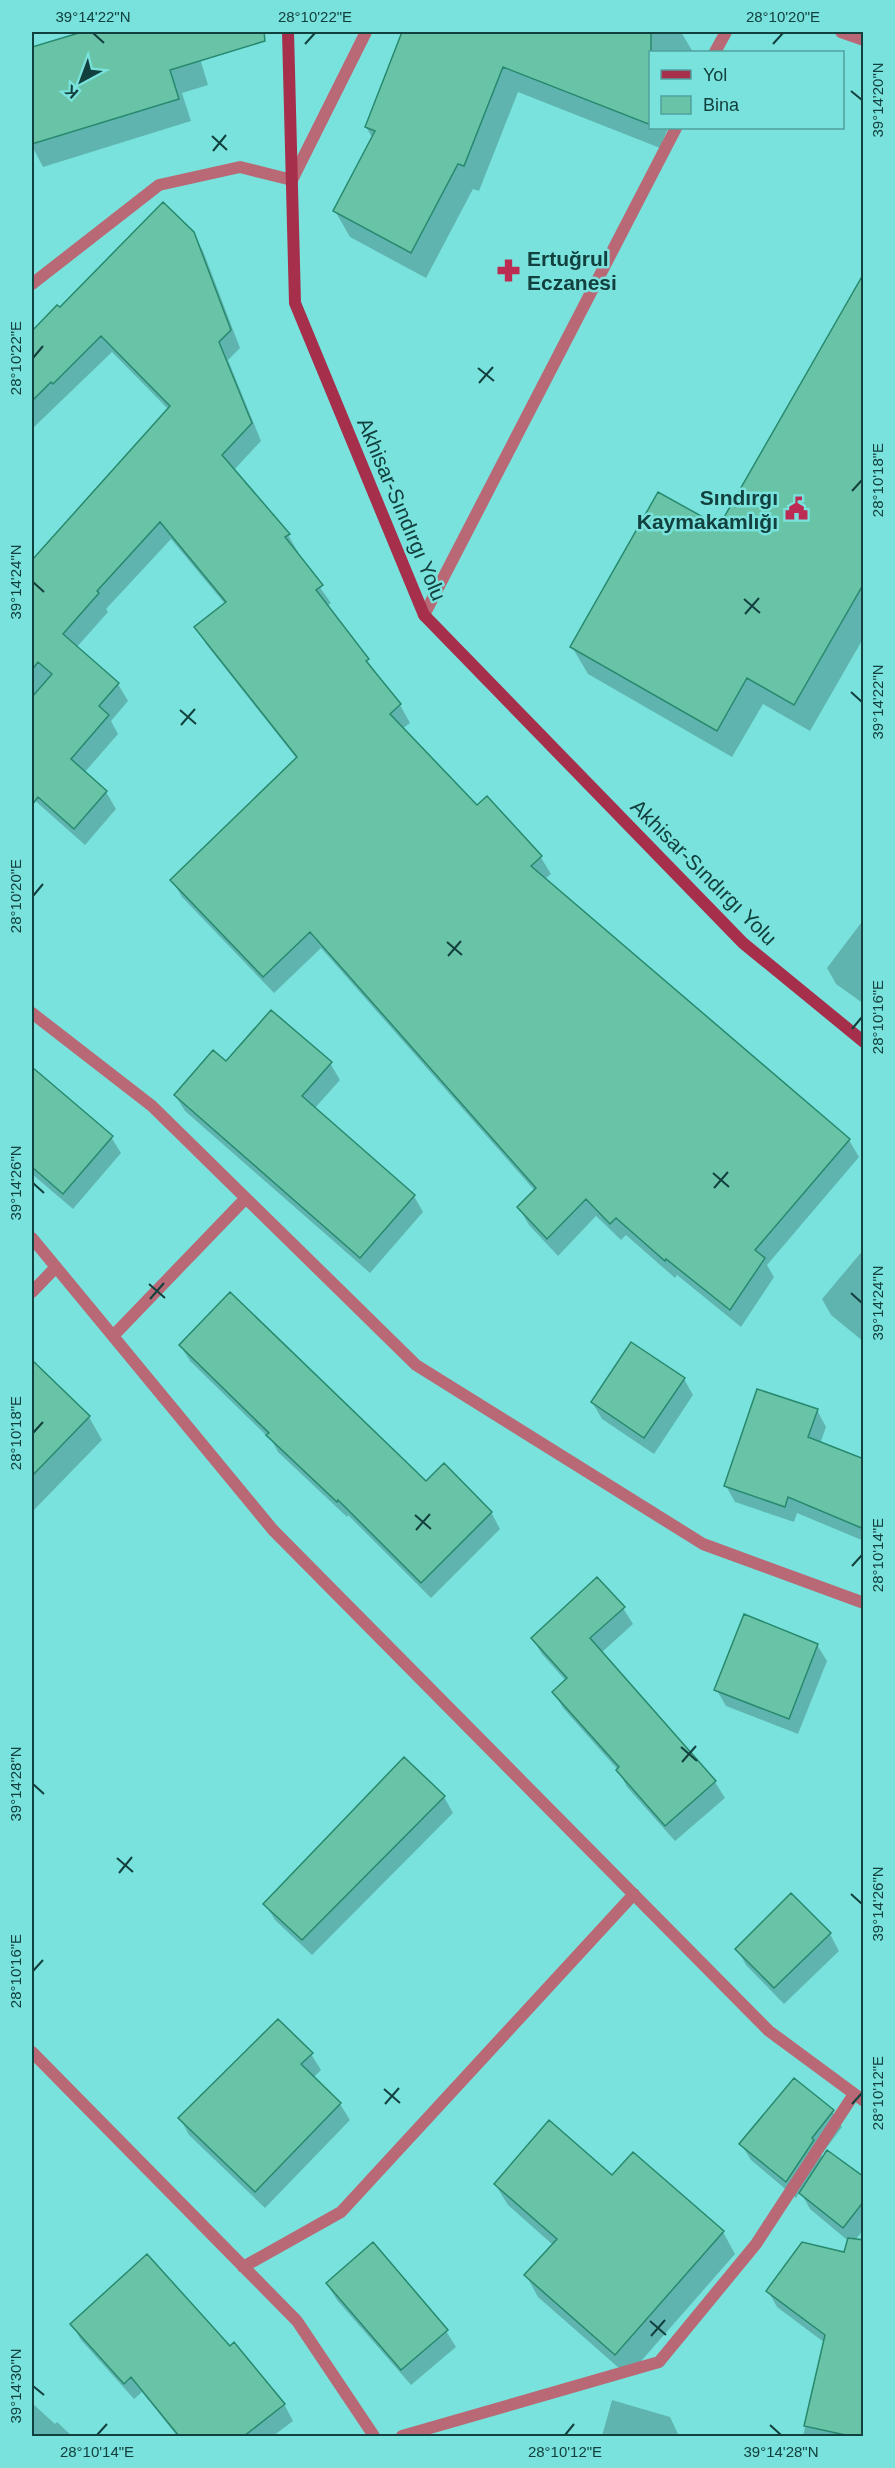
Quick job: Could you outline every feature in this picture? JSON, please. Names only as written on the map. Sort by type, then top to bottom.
[{"type":"main road","name":"Akhisar-Sındırgı Yolu","points":[[288,32],[295,303],[424,615],[743,943],[864,1042]]},
{"type":"street","points":[[32,284],[159,185],[240,167],[292,180],[366,32]]},
{"type":"street","points":[[716,51],[726,32]]},
{"type":"street","points":[[841,32],[864,40]]},
{"type":"street","points":[[424,615],[675,129]]},
{"type":"street","points":[[32,1013],[152,1106],[416,1365],[703,1544],[864,1603]]},
{"type":"street","points":[[113,1336],[246,1198]]},
{"type":"street","points":[[32,1238],[273,1530],[769,2031],[859,2098],[756,2244],[659,2362],[402,2436]]},
{"type":"street","points":[[32,1292],[56,1267]]},
{"type":"street","points":[[243,2267],[341,2212],[633,1894]]},
{"type":"street","points":[[32,2052],[297,2321],[375,2436]]},
{"type":"building","points":[[82,32],[264,32],[265,41],[170,70],[179,99],[32,144],[32,47]]},
{"type":"building","points":[[402,32],[651,32],[649,124],[503,67],[464,166],[458,164],[411,253],[333,211],[375,131],[365,127]]},
{"type":"building","points":[[163,202],[194,232],[231,330],[219,342],[252,423],[222,455],[290,534],[285,537],[323,585],[316,590],[369,659],[366,661],[401,704],[390,714],[477,805],[487,796],[542,856],[531,866],[850,1139],[755,1250],[765,1258],[730,1310],[666,1259],[665,1261],[616,1218],[610,1224],[586,1199],[547,1239],[517,1207],[536,1188],[310,932],[263,977],[170,880],[297,757],[194,627],[226,602],[160,522],[97,591],[99,593],[63,634],[119,683],[99,706],[109,715],[71,759],[107,791],[74,829],[38,797],[32,805],[32,697],[52,674],[38,662],[32,670],[32,560],[170,406],[101,336],[53,384],[51,382],[32,401],[32,331],[57,305],[60,307]]},
{"type":"building","name":"Sındırgı Kaymakamlığı","points":[[864,273],[864,583],[794,705],[747,678],[717,731],[570,647],[658,492],[719,526]]},
{"type":"building","points":[[271,1010],[332,1062],[302,1096],[415,1195],[360,1258],[174,1095],[213,1050],[226,1061]]},
{"type":"building","points":[[32,1067],[113,1136],[63,1194],[32,1167]]},
{"type":"building","points":[[230,1292],[426,1481],[444,1463],[492,1512],[421,1583],[338,1500],[337,1502],[266,1435],[269,1433],[179,1345]]},
{"type":"building","points":[[631,1342],[685,1378],[644,1438],[591,1402]]},
{"type":"building","points":[[32,1360],[90,1416],[32,1476]]},
{"type":"building","points":[[757,1389],[818,1409],[808,1437],[864,1459],[864,1529],[788,1497],[785,1507],[724,1486]]},
{"type":"building","points":[[597,1577],[625,1607],[590,1638],[716,1781],[665,1826],[616,1770],[619,1767],[552,1692],[567,1678],[531,1638]]},
{"type":"building","points":[[744,1614],[818,1644],[789,1719],[714,1690]]},
{"type":"building","points":[[404,1757],[445,1796],[302,1940],[263,1904]]},
{"type":"building","points":[[791,1893],[831,1933],[774,1988],[735,1949]]},
{"type":"building","points":[[278,2019],[313,2053],[301,2064],[341,2103],[255,2192],[178,2118]]},
{"type":"building","points":[[794,2078],[834,2110],[812,2138],[814,2140],[786,2182],[739,2144]]},
{"type":"building","points":[[549,2120],[612,2175],[633,2152],[724,2231],[615,2355],[524,2275],[557,2239],[494,2184]]},
{"type":"building","points":[[827,2150],[864,2177],[864,2201],[843,2228],[799,2193]]},
{"type":"building","points":[[848,2238],[864,2240],[864,2436],[850,2436],[804,2426],[825,2335],[766,2291],[802,2242],[844,2252]]},
{"type":"building","points":[[373,2242],[448,2330],[401,2370],[326,2283]]},
{"type":"building","points":[[147,2254],[230,2346],[234,2342],[285,2404],[244,2436],[179,2436],[131,2377],[124,2384],[70,2324]]},
{"type":"place","name":"Ertuğrul Eczanesi","points":[[509,270]]},
{"type":"place","name":"Sındırgı Kaymakamlığı","points":[[796,509]]}]
